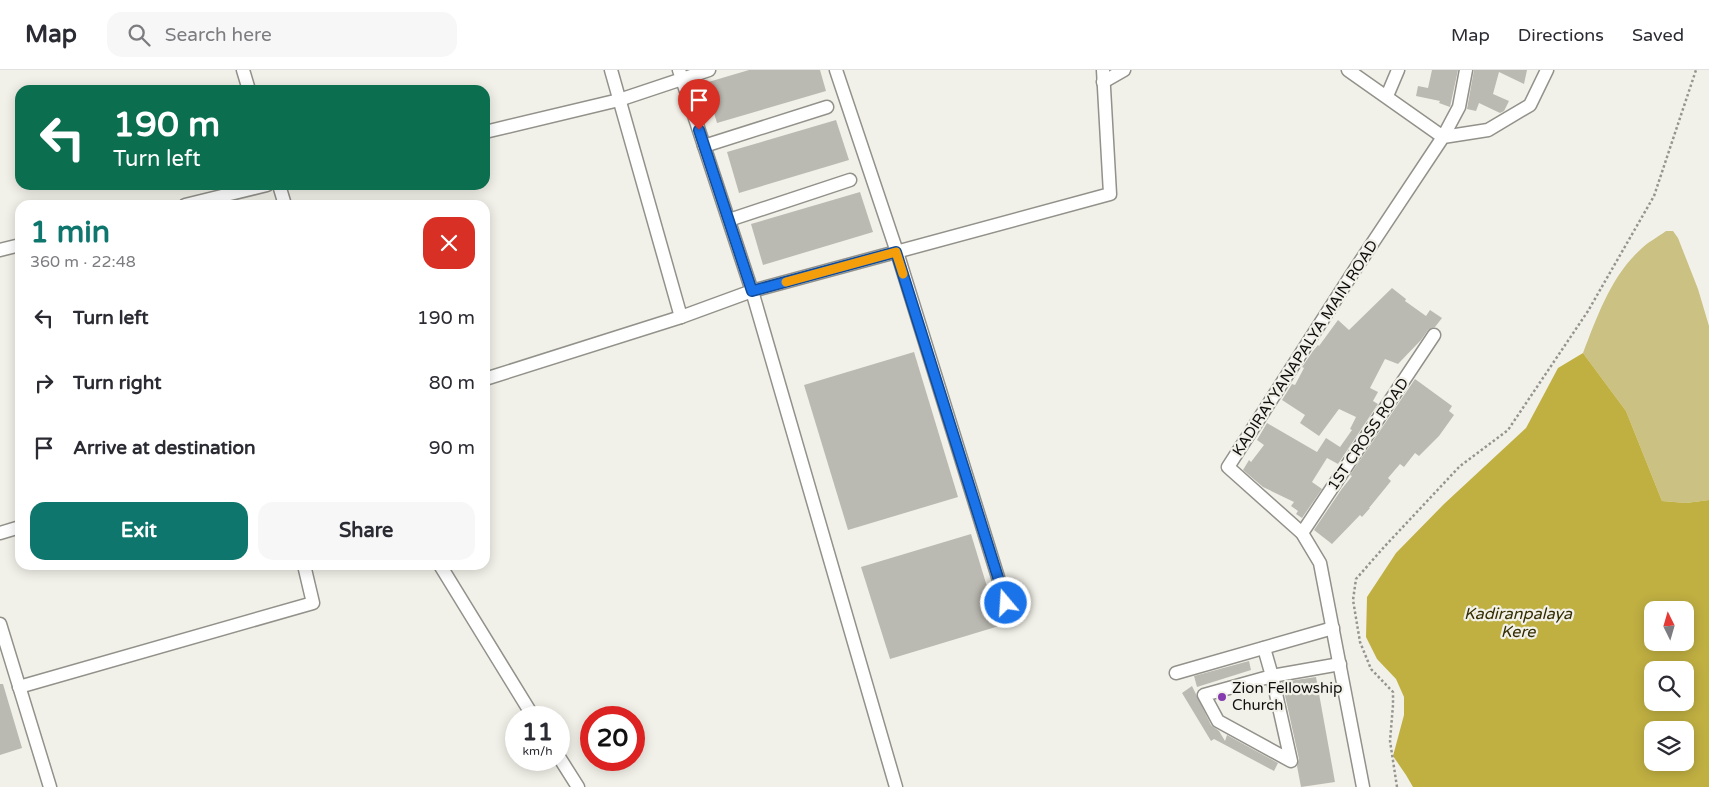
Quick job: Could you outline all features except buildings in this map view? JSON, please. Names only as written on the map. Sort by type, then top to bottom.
[{"type":"street","points":[[243,70],[248,85]]},
{"type":"street","points":[[611,70],[681,317]]},
{"type":"street","points":[[490,131],[619,100],[680,74],[709,70]]},
{"type":"street","points":[[836,70],[896,252],[1006,603]]},
{"type":"street","points":[[490,377],[681,317],[752,291],[1110,194],[1103,76],[1124,70]]},
{"type":"street","points":[[1348,70],[1443,137],[1488,130],[1530,105],[1547,70]]},
{"type":"street","points":[[1387,96],[1398,70]]},
{"type":"street","points":[[1443,137],[1459,107],[1466,70]]},
{"type":"street","points":[[680,74],[752,291],[896,787]]},
{"type":"street","points":[[704,146],[827,107]]},
{"type":"street","name":"KADIRAYYANAPALYA MAIN ROAD","points":[[1363,787],[1320,562],[1302,533],[1228,467],[1443,137]]},
{"type":"street","points":[[729,220],[850,180]]},
{"type":"street","points":[[206,200],[246,190]]},
{"type":"street","points":[[0,250],[15,246]]},
{"type":"street","name":"1ST CROSS ROAD","points":[[1302,533],[1434,335]]},
{"type":"street","points":[[0,533],[15,528]]},
{"type":"street","points":[[19,687],[313,602],[305,570]]},
{"type":"street","points":[[443,570],[527,706]]},
{"type":"street","points":[[0,624],[50,787]]},
{"type":"street","points":[[1176,673],[1332,628]]},
{"type":"street","points":[[1264,648],[1272,676],[1291,761],[1218,721],[1204,695],[1272,676],[1340,664]]},
{"type":"street","points":[[568,771],[578,787]]},
{"type":"path","points":[[1397,787],[1390,741],[1394,705],[1393,692],[1371,669],[1360,642],[1353,600],[1356,579],[1460,466],[1508,430],[1582,319],[1654,196],[1696,70]]},
{"type":"shaded area","points":[[1666,231],[1673,231],[1678,238],[1698,289],[1709,326],[1709,500],[1686,503],[1662,501],[1626,411],[1583,353],[1606,298],[1621,272],[1644,246]]},
{"type":"water","name":"Kadiranpalaya Kere","points":[[1583,353],[1626,411],[1662,501],[1686,503],[1709,500],[1709,787],[1413,787],[1393,756],[1404,715],[1404,697],[1396,679],[1377,659],[1366,637],[1367,597],[1396,553],[1444,504],[1526,428],[1558,368]]},
{"type":"slow traffic","points":[[786,282],[896,252],[903,274]]},
{"type":"place","name":"Zion Fellowship Church","points":[[1222,697]]},
{"type":"route","points":[[699,130],[752,291],[896,252],[1006,603]]}]
